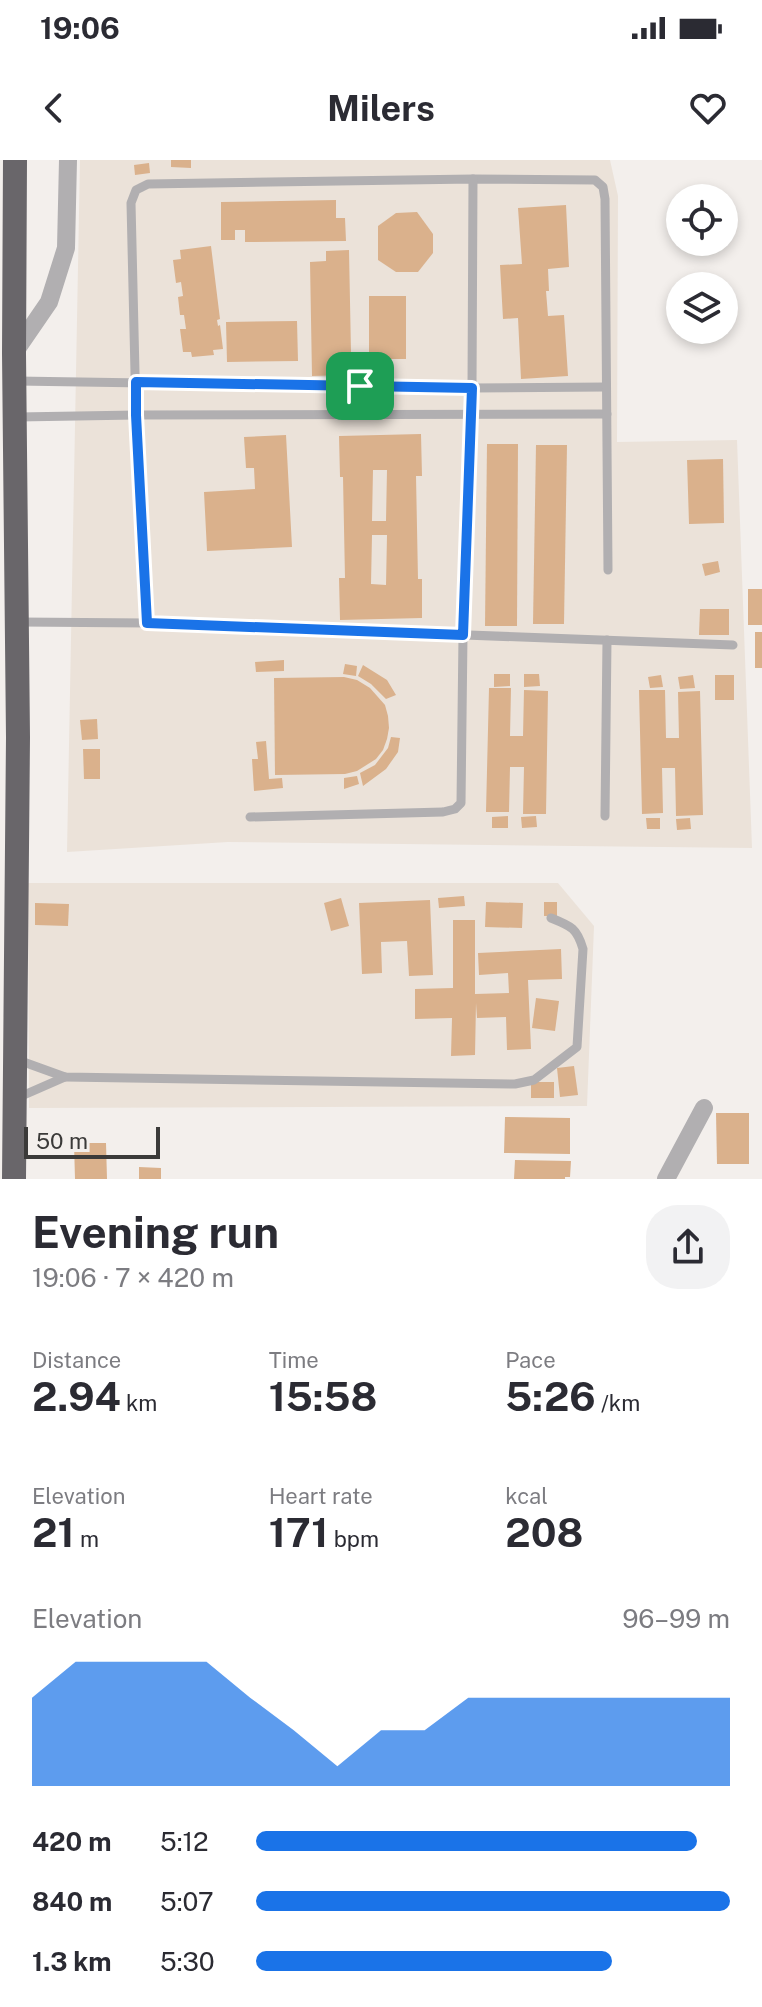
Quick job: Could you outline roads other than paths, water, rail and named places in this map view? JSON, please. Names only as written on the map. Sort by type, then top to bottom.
[{"type":"highway","points":[[14,1179],[17,622],[8,556],[14,417],[15,160]]},
{"type":"street","points":[[14,353],[49,302],[66,248],[68,160]]},
{"type":"street","points":[[666,1179],[704,1108]]},
{"type":"lane","points":[[250,817],[443,812],[455,809],[461,803],[463,635],[472,388],[473,179]]},
{"type":"lane","points":[[147,623],[136,415],[131,203],[136,190],[148,184],[595,180],[603,187],[605,199],[608,570]]},
{"type":"lane","points":[[14,381],[606,387]]},
{"type":"lane","points":[[14,417],[607,414]]},
{"type":"lane","points":[[17,622],[147,623],[733,645]]},
{"type":"lane","points":[[605,816],[607,640]]},
{"type":"lane","points":[[15,1059],[65,1077],[515,1084],[534,1080],[577,1047],[583,949],[580,937],[572,927],[551,918]]},
{"type":"lane","points":[[15,1099],[65,1077]]}]
